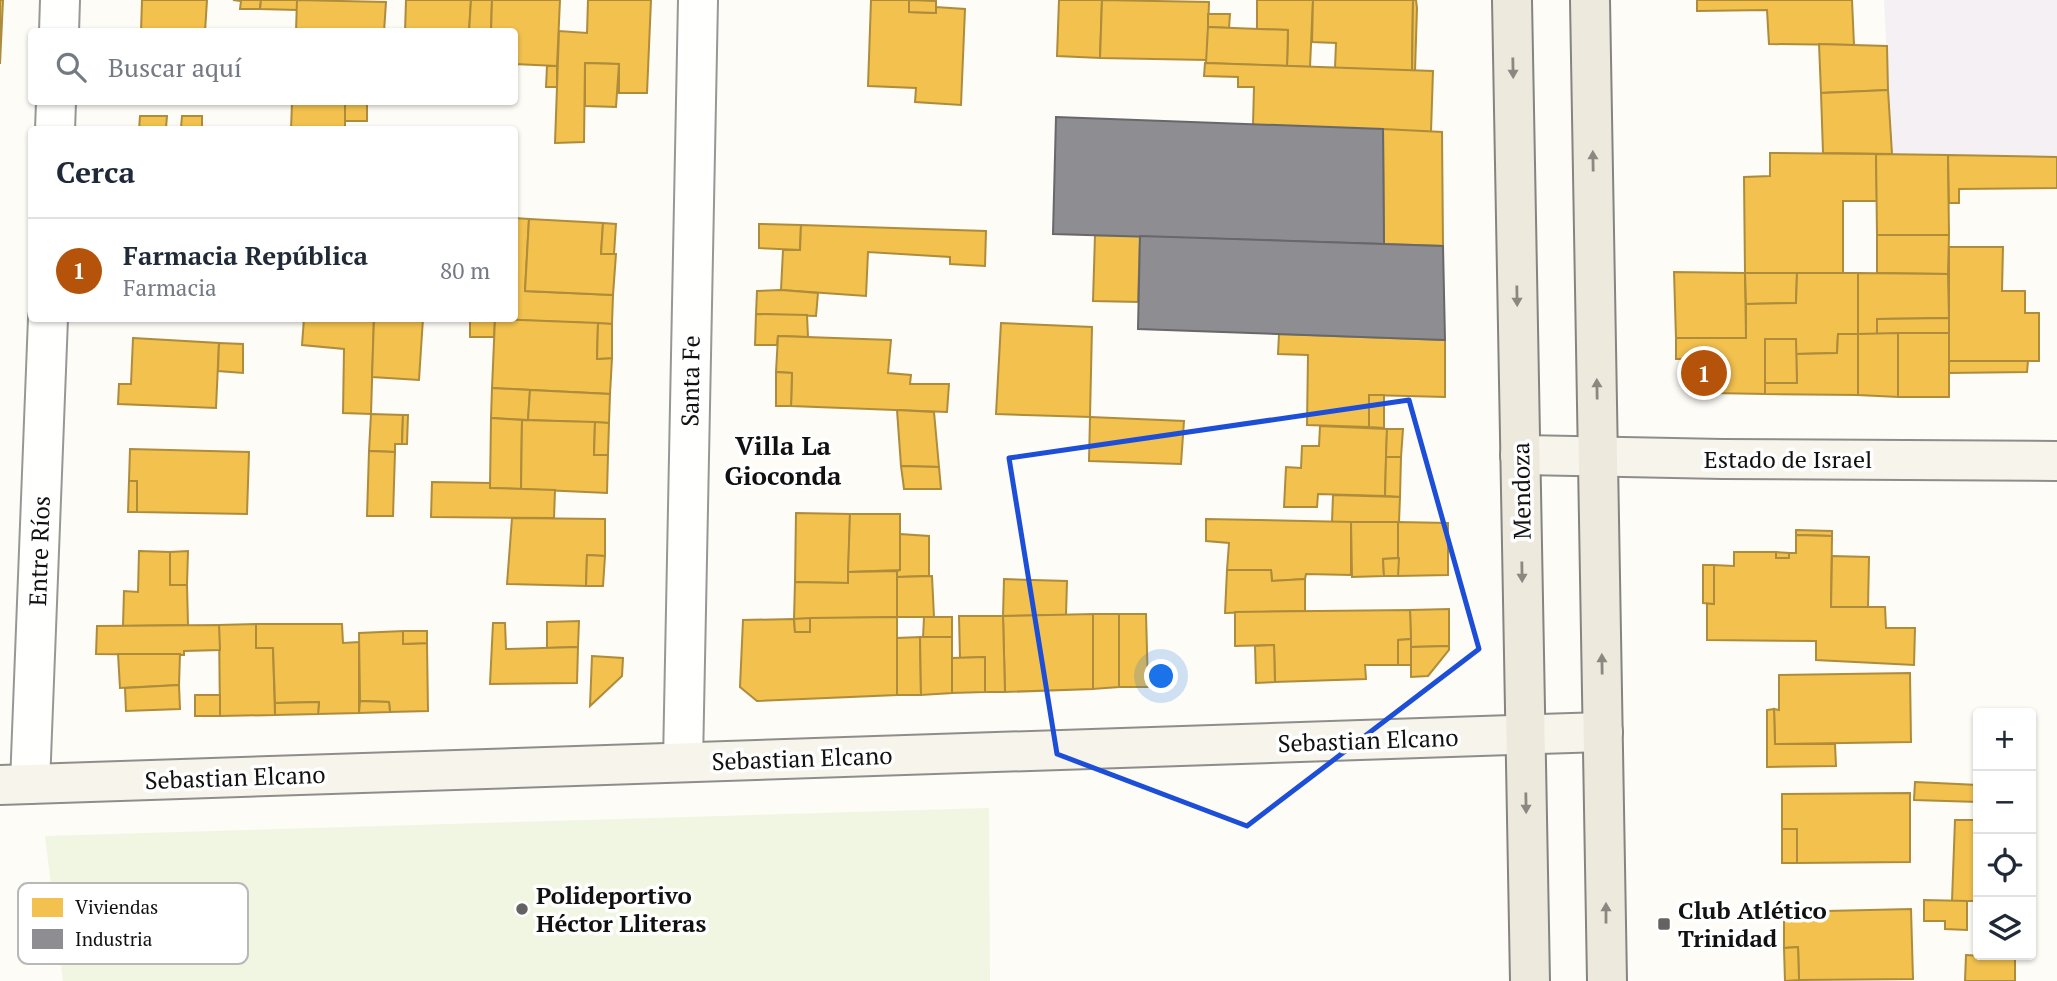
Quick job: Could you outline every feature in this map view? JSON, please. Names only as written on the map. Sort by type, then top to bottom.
[{"type":"main road","name":"Mendoza","points":[[1511,0],[1530,981]]},
{"type":"main road","points":[[1590,0],[1607,981]]},
{"type":"street","points":[[59,28],[60,0]]},
{"type":"street","name":"Santa Fe","points":[[683,762],[698,0]]},
{"type":"street","points":[[55,126],[56,105]]},
{"type":"street","name":"Entre Ríos","points":[[15,784],[48,322]]},
{"type":"street","name":"Estado de Israel","points":[[1520,455],[1723,460],[2057,460]]},
{"type":"street","name":"Sebastian Elcano","points":[[15,784],[1604,732]]},
{"type":"highlighted area","points":[[1409,400],[1479,649],[1247,826],[1057,754],[1009,458]]},
{"type":"shaded area","points":[[1884,0],[2057,0],[2057,157],[1892,154]]},
{"type":"green space","name":"Polideportivo Héctor Lliteras","points":[[989,808],[990,981],[63,981],[61,964],[248,964],[248,883],[51,883],[45,836]]},
{"type":"building: Viviendas","points":[[0,0],[3,0],[0,64]]},
{"type":"building: Viviendas","points":[[142,0],[207,0],[205,28],[141,28]]},
{"type":"building: Viviendas","points":[[233,0],[261,0],[260,9],[240,9],[241,1]]},
{"type":"building: Viviendas","points":[[261,0],[297,0],[297,10],[260,9]]},
{"type":"building: Viviendas","points":[[297,0],[386,2],[384,28],[296,28]]},
{"type":"building: Viviendas","points":[[406,0],[471,0],[469,28],[405,28]]},
{"type":"building: Viviendas","points":[[471,0],[492,0],[491,28],[469,28]]},
{"type":"building: Viviendas","points":[[492,0],[560,0],[557,66],[518,64],[518,28],[491,28]]},
{"type":"building: Viviendas","points":[[588,0],[651,0],[647,93],[619,93],[619,64],[585,63],[584,142],[555,143],[559,31],[587,33]]},
{"type":"building: Viviendas","points":[[871,0],[909,0],[909,12],[936,13],[936,7],[965,9],[961,105],[915,102],[916,88],[868,86]]},
{"type":"building: Viviendas","points":[[909,0],[936,1],[936,13],[909,12]]},
{"type":"building: Viviendas","points":[[1059,0],[1102,0],[1100,58],[1057,56]]},
{"type":"building: Viviendas","points":[[1102,0],[1209,2],[1207,60],[1100,58]]},
{"type":"building: Viviendas","points":[[1257,0],[1313,0],[1310,67],[1287,66],[1288,30],[1257,29]]},
{"type":"building: Viviendas","points":[[1313,0],[1413,0],[1412,71],[1335,68],[1336,43],[1312,42]]},
{"type":"building: Viviendas","points":[[1413,0],[1416,0],[1417,8],[1415,71],[1412,71]]},
{"type":"building: Viviendas","points":[[1697,0],[1852,0],[1854,45],[1769,44],[1767,10],[1697,11]]},
{"type":"building: Viviendas","points":[[1208,14],[1230,14],[1229,28],[1208,27]]},
{"type":"building: Viviendas","points":[[1208,27],[1288,30],[1287,66],[1206,63]]},
{"type":"building: Viviendas","points":[[1819,44],[1887,46],[1888,90],[1821,93]]},
{"type":"building: Viviendas","points":[[585,63],[619,64],[616,107],[585,106]]},
{"type":"building: Viviendas","points":[[1205,63],[1433,71],[1431,132],[1253,125],[1254,87],[1238,87],[1238,77],[1204,76]]},
{"type":"building: Viviendas","points":[[547,66],[557,66],[557,87],[546,87]]},
{"type":"building: Viviendas","points":[[1888,90],[1892,154],[1823,153],[1821,93]]},
{"type":"building: Viviendas","points":[[292,105],[345,105],[345,126],[291,126]]},
{"type":"building: Viviendas","points":[[345,105],[367,105],[367,121],[345,121]]},
{"type":"building: Viviendas","points":[[140,116],[167,116],[166,126],[139,126]]},
{"type":"building: Viviendas","points":[[182,116],[202,116],[202,126],[181,126]]},
{"type":"building: Viviendas","points":[[1383,129],[1442,132],[1443,246],[1384,244]]},
{"type":"building: Viviendas","points":[[1770,153],[1876,154],[1877,201],[1843,201],[1843,273],[1745,273],[1744,177],[1770,176]]},
{"type":"building: Viviendas","points":[[1876,154],[1948,155],[1949,235],[1877,235]]},
{"type":"building: Viviendas","points":[[1948,155],[2057,157],[2057,188],[1959,189],[1959,203],[1949,203]]},
{"type":"building: Viviendas","points":[[518,218],[529,219],[525,291],[613,295],[612,324],[518,320]]},
{"type":"building: Viviendas","points":[[529,219],[603,223],[601,254],[616,254],[613,295],[525,291]]},
{"type":"building: Viviendas","points":[[603,223],[616,224],[614,254],[601,254]]},
{"type":"building: Viviendas","points":[[759,224],[801,225],[800,250],[759,248]]},
{"type":"building: Viviendas","points":[[801,225],[986,231],[985,266],[950,264],[950,257],[868,252],[866,296],[781,290],[783,250],[800,250]]},
{"type":"building: Viviendas","points":[[1095,235],[1140,236],[1138,302],[1093,301]]},
{"type":"building: Viviendas","points":[[1877,235],[1949,235],[1948,274],[1877,273]]},
{"type":"building: Viviendas","points":[[1949,247],[2003,247],[2002,291],[2025,291],[2025,313],[2039,313],[2039,361],[1949,361]]},
{"type":"building: Viviendas","points":[[1674,272],[1745,273],[1746,338],[1676,338]]},
{"type":"building: Viviendas","points":[[1745,273],[1797,273],[1796,303],[1746,304]]},
{"type":"building: Viviendas","points":[[1797,273],[1858,273],[1858,334],[1838,334],[1837,353],[1796,354],[1796,339],[1765,339],[1765,394],[1712,393],[1712,383],[1702,382],[1702,367],[1688,368],[1688,359],[1676,359],[1676,338],[1746,338],[1746,304],[1796,303]]},
{"type":"building: Viviendas","points":[[1858,273],[1948,274],[1949,318],[1877,319],[1877,334],[1858,334]]},
{"type":"building: Viviendas","points":[[757,291],[818,293],[816,316],[756,314]]},
{"type":"building: Viviendas","points":[[756,314],[807,315],[808,337],[778,336],[777,345],[755,345]]},
{"type":"building: Viviendas","points":[[1949,318],[1949,333],[1877,334],[1877,319]]},
{"type":"building: Viviendas","points":[[518,320],[598,323],[597,359],[612,358],[610,394],[492,388],[495,322]]},
{"type":"building: Viviendas","points":[[304,322],[374,322],[371,414],[343,413],[344,349],[302,345]]},
{"type":"building: Viviendas","points":[[374,322],[423,322],[419,380],[372,377]]},
{"type":"building: Viviendas","points":[[470,322],[495,322],[494,337],[470,337]]},
{"type":"building: Viviendas","points":[[598,323],[612,324],[612,358],[597,359]]},
{"type":"building: Viviendas","points":[[1001,323],[1092,327],[1090,417],[996,414]]},
{"type":"building: Viviendas","points":[[1898,333],[1949,333],[1949,397],[1898,397]]},
{"type":"building: Viviendas","points":[[1898,333],[1898,397],[1858,395],[1858,334]]},
{"type":"building: Viviendas","points":[[1279,334],[1445,340],[1445,397],[1369,395],[1369,427],[1307,425],[1308,355],[1278,354]]},
{"type":"building: Viviendas","points":[[1838,334],[1858,334],[1858,395],[1765,394],[1765,383],[1797,383],[1796,354],[1837,353]]},
{"type":"building: Viviendas","points":[[778,336],[891,340],[888,373],[911,375],[910,384],[949,384],[947,412],[791,406],[792,373],[776,372]]},
{"type":"building: Viviendas","points":[[133,338],[219,343],[216,408],[118,404],[119,384],[131,384]]},
{"type":"building: Viviendas","points":[[1765,339],[1796,339],[1797,383],[1765,383]]},
{"type":"building: Viviendas","points":[[219,343],[243,344],[243,373],[218,371]]},
{"type":"building: Viviendas","points":[[1949,361],[2028,361],[2027,372],[1949,373]]},
{"type":"building: Viviendas","points":[[776,372],[792,373],[791,406],[776,406]]},
{"type":"building: Viviendas","points":[[492,388],[530,390],[528,420],[491,418]]},
{"type":"building: Viviendas","points":[[530,390],[610,394],[609,423],[528,420]]},
{"type":"building: Viviendas","points":[[1369,395],[1384,395],[1384,428],[1369,427]]},
{"type":"building: Viviendas","points":[[897,410],[934,412],[939,467],[901,466]]},
{"type":"building: Viviendas","points":[[371,414],[403,415],[402,444],[395,444],[395,452],[369,451]]},
{"type":"building: Viviendas","points":[[403,415],[408,415],[407,444],[402,444]]},
{"type":"building: Viviendas","points":[[1090,417],[1184,421],[1181,464],[1089,461]]},
{"type":"building: Viviendas","points":[[491,418],[522,420],[521,489],[490,488]]},
{"type":"building: Viviendas","points":[[522,420],[595,422],[594,455],[608,455],[607,493],[521,489]]},
{"type":"building: Viviendas","points":[[595,422],[609,423],[608,455],[594,455]]},
{"type":"building: Viviendas","points":[[1320,426],[1387,429],[1385,496],[1318,494],[1317,507],[1284,507],[1286,467],[1301,468],[1302,446],[1319,446]]},
{"type":"building: Viviendas","points":[[1387,429],[1403,429],[1401,457],[1386,457]]},
{"type":"building: Viviendas","points":[[130,449],[249,452],[247,514],[137,512],[137,481],[129,481]]},
{"type":"building: Viviendas","points":[[369,451],[395,452],[393,516],[367,516]]},
{"type":"building: Viviendas","points":[[1386,457],[1401,457],[1400,497],[1385,496]]},
{"type":"building: Viviendas","points":[[901,466],[939,467],[941,489],[904,489]]},
{"type":"building: Viviendas","points":[[129,481],[137,481],[137,512],[128,512]]},
{"type":"building: Viviendas","points":[[432,482],[490,483],[490,488],[555,490],[554,518],[431,517]]},
{"type":"building: Viviendas","points":[[1333,495],[1400,497],[1399,522],[1332,522]]},
{"type":"building: Viviendas","points":[[796,513],[850,514],[848,583],[795,582]]},
{"type":"building: Viviendas","points":[[850,514],[900,514],[900,570],[848,572]]},
{"type":"building: Viviendas","points":[[512,518],[605,519],[605,556],[587,555],[586,586],[507,584]]},
{"type":"building: Viviendas","points":[[1206,519],[1351,522],[1351,575],[1306,574],[1305,579],[1272,581],[1271,570],[1227,570],[1229,543],[1206,541]]},
{"type":"building: Viviendas","points":[[1351,522],[1398,522],[1399,558],[1383,559],[1384,576],[1352,577]]},
{"type":"building: Viviendas","points":[[1398,522],[1448,523],[1448,575],[1398,576]]},
{"type":"building: Viviendas","points":[[1796,530],[1832,531],[1832,536],[1796,535]]},
{"type":"building: Viviendas","points":[[900,534],[929,536],[929,576],[897,577],[897,571],[900,570]]},
{"type":"building: Viviendas","points":[[1796,535],[1832,536],[1831,607],[1885,607],[1886,628],[1915,628],[1914,665],[1816,660],[1816,641],[1707,640],[1707,603],[1714,604],[1714,565],[1734,566],[1734,552],[1776,552],[1776,558],[1789,558],[1789,553],[1796,553]]},
{"type":"building: Viviendas","points":[[139,551],[170,552],[170,585],[187,585],[188,625],[123,626],[124,591],[138,592]]},
{"type":"building: Viviendas","points":[[188,551],[187,585],[170,585],[170,552]]},
{"type":"building: Viviendas","points":[[1776,552],[1789,553],[1789,558],[1776,558]]},
{"type":"building: Viviendas","points":[[587,555],[605,556],[603,586],[586,586]]},
{"type":"building: Viviendas","points":[[1832,556],[1869,557],[1868,607],[1831,607]]},
{"type":"building: Viviendas","points":[[1399,558],[1398,576],[1384,576],[1383,559]]},
{"type":"building: Viviendas","points":[[1703,565],[1714,565],[1714,604],[1703,603]]},
{"type":"building: Viviendas","points":[[1227,570],[1271,570],[1272,581],[1305,579],[1305,611],[1225,613]]},
{"type":"building: Viviendas","points":[[897,571],[897,617],[794,619],[795,582],[848,583],[848,572]]},
{"type":"building: Viviendas","points":[[932,576],[934,617],[897,617],[897,577]]},
{"type":"building: Viviendas","points":[[1004,579],[1067,581],[1066,615],[1003,616]]},
{"type":"building: Viviendas","points":[[1449,609],[1449,646],[1411,647],[1410,610]]},
{"type":"building: Viviendas","points":[[1410,610],[1411,639],[1398,640],[1398,665],[1365,665],[1366,679],[1275,682],[1274,645],[1235,646],[1235,612]]},
{"type":"building: Viviendas","points":[[1093,614],[1093,689],[1005,692],[1003,616]]},
{"type":"building: Viviendas","points":[[1093,614],[1119,614],[1119,687],[1093,689]]},
{"type":"building: Viviendas","points":[[1119,614],[1146,614],[1148,687],[1119,687]]},
{"type":"building: Viviendas","points":[[959,616],[1003,616],[1005,692],[985,692],[985,657],[960,658]]},
{"type":"building: Viviendas","points":[[897,617],[897,695],[757,701],[740,687],[743,620],[794,619],[795,632],[810,632],[810,618]]},
{"type":"building: Viviendas","points":[[924,617],[952,617],[952,637],[923,638]]},
{"type":"building: Viviendas","points":[[810,618],[810,632],[795,632],[794,619]]},
{"type":"building: Viviendas","points":[[579,621],[578,647],[547,648],[547,622]]},
{"type":"building: Viviendas","points":[[493,623],[505,623],[506,649],[578,647],[577,683],[490,684]]},
{"type":"building: Viviendas","points":[[256,624],[256,648],[273,648],[275,715],[220,716],[219,625]]},
{"type":"building: Viviendas","points":[[256,624],[342,624],[343,643],[359,642],[359,713],[318,714],[319,702],[275,703],[273,648],[256,648]]},
{"type":"building: Viviendas","points":[[219,625],[220,650],[184,651],[184,655],[96,654],[97,626]]},
{"type":"building: Viviendas","points":[[403,631],[403,644],[427,643],[428,711],[390,712],[389,702],[360,701],[359,633]]},
{"type":"building: Viviendas","points":[[403,631],[427,631],[427,643],[403,644]]},
{"type":"building: Viviendas","points":[[920,637],[921,695],[897,695],[897,638]]},
{"type":"building: Viviendas","points":[[920,637],[952,637],[952,693],[921,695]]},
{"type":"building: Viviendas","points":[[1411,639],[1411,665],[1398,665],[1398,640]]},
{"type":"building: Viviendas","points":[[1274,645],[1275,682],[1256,683],[1255,646]]},
{"type":"building: Viviendas","points":[[1449,646],[1449,650],[1428,676],[1411,677],[1411,647]]},
{"type":"building: Viviendas","points":[[118,654],[180,654],[179,685],[120,688]]},
{"type":"building: Viviendas","points":[[592,656],[623,658],[622,676],[590,706]]},
{"type":"building: Viviendas","points":[[985,657],[985,692],[952,693],[952,658]]},
{"type":"building: Viviendas","points":[[1910,673],[1911,742],[1775,744],[1774,709],[1779,710],[1779,675]]},
{"type":"building: Viviendas","points":[[179,685],[180,709],[126,711],[125,688]]},
{"type":"building: Viviendas","points":[[195,695],[220,695],[220,716],[195,716]]},
{"type":"building: Viviendas","points":[[360,701],[389,702],[390,712],[359,713]]},
{"type":"building: Viviendas","points":[[319,702],[318,714],[275,715],[275,703]]},
{"type":"building: Viviendas","points":[[1774,709],[1775,744],[1835,744],[1836,766],[1767,767],[1767,710]]},
{"type":"building: Viviendas","points":[[1915,782],[1973,785],[1973,802],[1914,800]]},
{"type":"building: Viviendas","points":[[1910,793],[1910,862],[1797,863],[1797,829],[1782,829],[1782,794]]},
{"type":"building: Viviendas","points":[[1955,820],[1973,820],[1973,901],[1952,901]]},
{"type":"building: Viviendas","points":[[1782,829],[1797,829],[1797,863],[1782,863]]},
{"type":"building: Viviendas","points":[[1924,900],[1967,901],[1967,930],[1945,929],[1945,921],[1924,921]]},
{"type":"building: Viviendas","points":[[1911,909],[1913,979],[1799,980],[1798,947],[1784,948],[1784,912]]},
{"type":"building: Viviendas","points":[[1798,947],[1799,980],[1785,981],[1784,948]]},
{"type":"building: Viviendas","points":[[1966,955],[1973,955],[1973,960],[2015,960],[2015,981],[1965,981]]},
{"type":"building: Industria","points":[[1056,117],[1383,129],[1384,244],[1053,234]]},
{"type":"building: Industria","points":[[1140,236],[1443,246],[1445,340],[1138,329]]},
{"type":"place","name":"Farmacia República","points":[[1704,373]]},
{"type":"place","name":"Polideportivo Héctor Lliteras","points":[[522,909]]},
{"type":"place","name":"Club Atlético Trinidad","points":[[1664,924]]},
{"type":"district","name":"Villa La Gioconda","points":[[783,460]]}]
